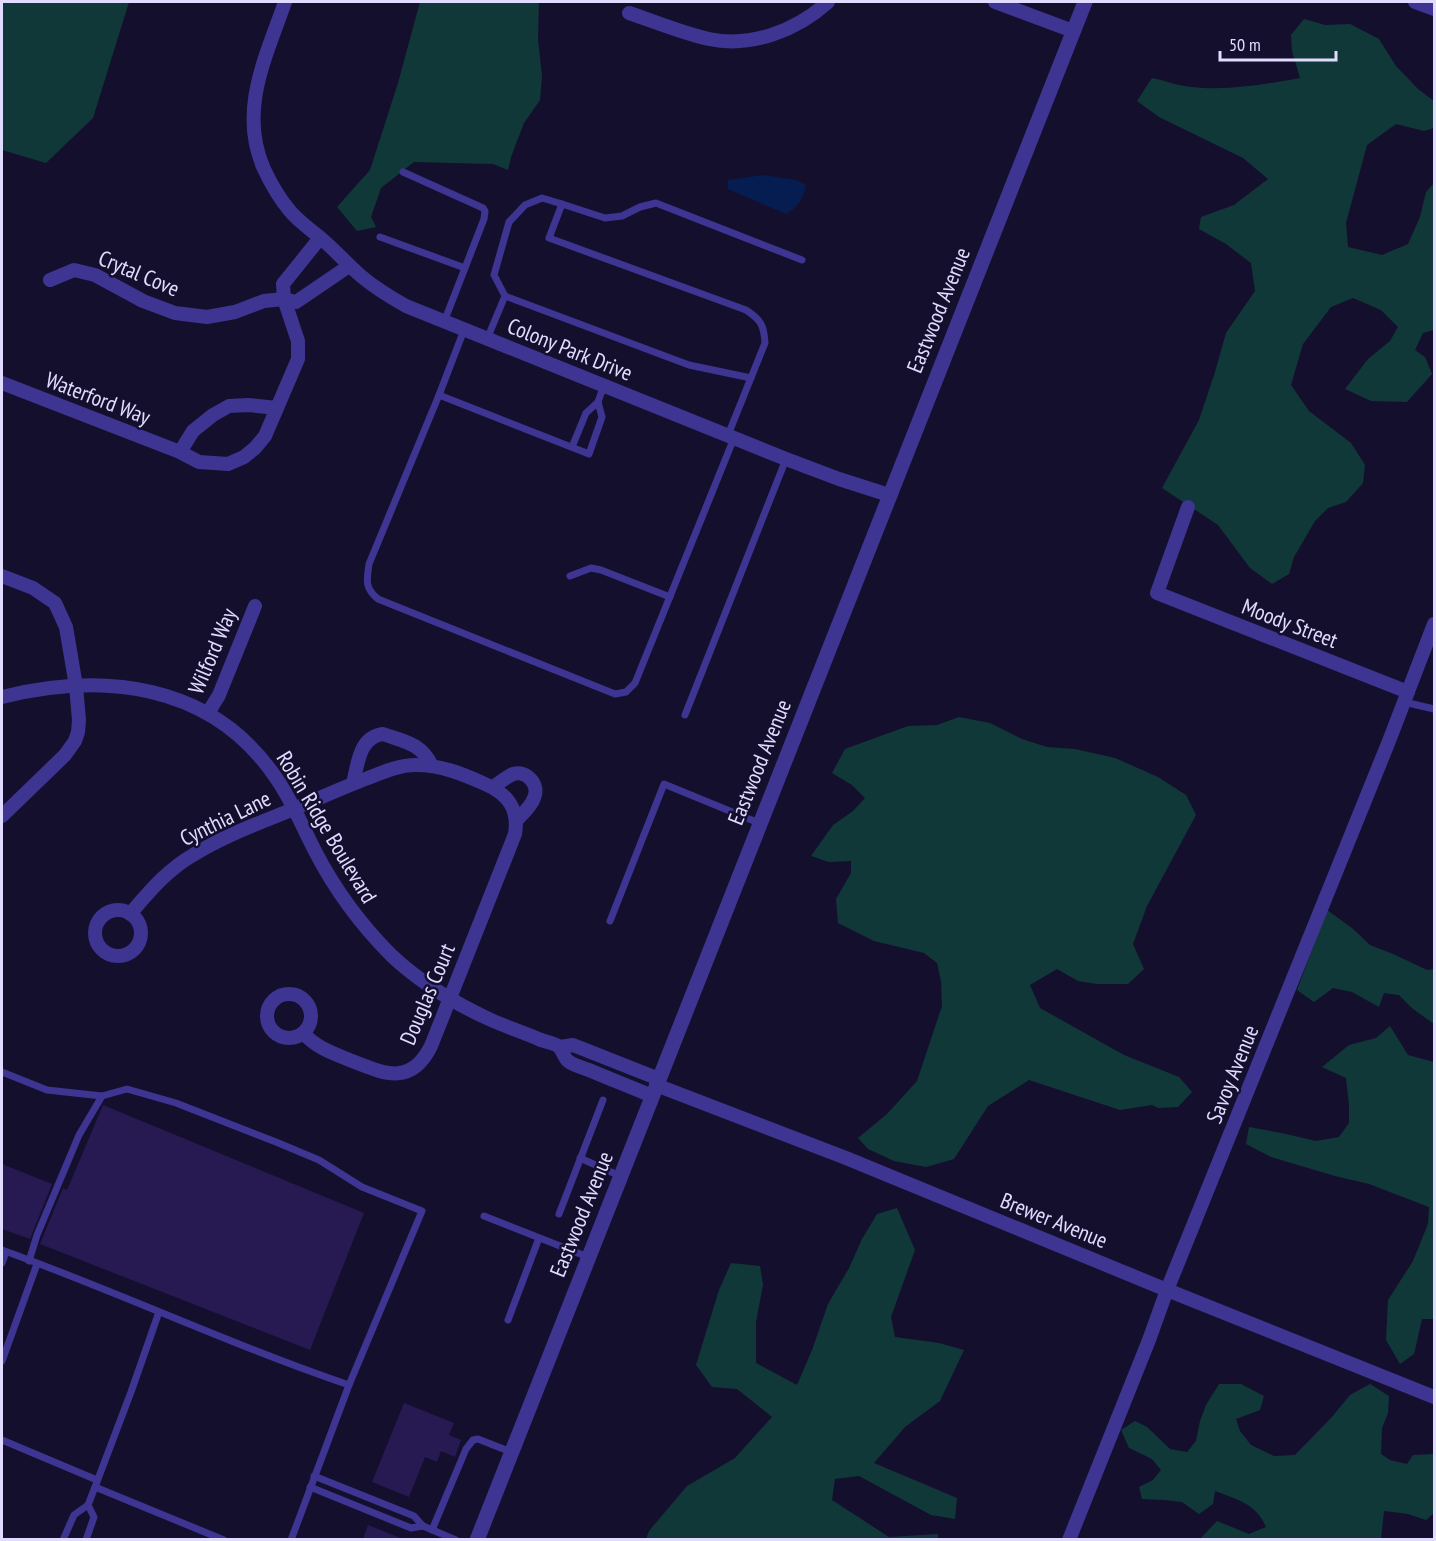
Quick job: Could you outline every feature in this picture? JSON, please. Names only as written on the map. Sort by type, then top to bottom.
[{"type":"street","name":"Colony Park Drive","points":[[285,2],[261,71],[254,100],[253,113],[258,156],[272,186],[291,213],[349,266],[385,294],[406,306],[786,459],[889,495]]},
{"type":"street","points":[[629,14],[711,40],[744,40],[764,37],[788,29],[815,13],[828,2]]},
{"type":"street","points":[[995,2],[1073,31]]},
{"type":"street","name":"Eastwood Avenue","points":[[477,1539],[1085,2]]},
{"type":"street","points":[[1415,2],[1434,9]]},
{"type":"street","points":[[284,299],[283,284],[321,238]]},
{"type":"street","name":"Crytal Cove","points":[[50,280],[74,270],[95,275],[143,301],[175,313],[207,316],[235,312],[264,301],[284,299],[296,303],[349,266]]},
{"type":"street","name":"Waterford Way","points":[[2,383],[180,452],[199,462],[228,464],[244,457],[265,436],[298,359],[298,341],[284,299]]},
{"type":"street","points":[[180,452],[193,431],[229,406],[277,408]]},
{"type":"street","name":"Moody Street","points":[[1188,507],[1157,593],[1406,697]]},
{"type":"street","points":[[2,576],[33,588],[55,603],[66,627],[79,720],[78,732],[65,755],[2,816]]},
{"type":"street","name":"Wilford Way","points":[[208,713],[219,694],[255,606]]},
{"type":"street","name":"Savoy Avenue","points":[[1069,1539],[1434,624]]},
{"type":"street","name":"Robin Ridge Boulevard","points":[[2,697],[76,686],[110,685],[142,689],[187,703],[208,713],[229,727],[254,749],[275,775],[332,882],[364,926],[394,957],[422,980],[490,1020],[560,1047],[568,1061],[655,1087]]},
{"type":"street","points":[[353,783],[363,747],[377,734],[383,734],[417,747],[423,751],[432,766]]},
{"type":"street","name":"Cynthia Lane","points":[[130,914],[156,884],[192,855],[216,842],[353,783],[394,768],[414,765],[432,766],[459,773],[493,788],[509,801],[516,820]]},
{"type":"street","points":[[493,788],[505,778],[519,773],[534,784],[536,789],[534,800],[516,820]]},
{"type":"street","name":"Douglas Court","points":[[303,1033],[318,1047],[382,1072],[398,1073],[414,1068],[427,1054],[514,834],[516,820]]},
{"type":"street","name":"Brewer Avenue","points":[[655,1087],[856,1162],[1434,1397]]},
{"type":"lane","points":[[403,172],[483,208],[485,211],[484,219],[444,322]]},
{"type":"lane","points":[[751,378],[689,365],[505,296],[494,275],[508,222],[525,205],[542,198],[605,218],[622,216],[640,207],[656,203],[802,260]]},
{"type":"lane","points":[[464,330],[369,564],[366,580],[371,594],[378,599],[615,694],[627,692],[635,683],[670,597],[731,436],[765,343],[764,329],[758,318],[746,310],[549,238],[562,204]]},
{"type":"lane","points":[[380,237],[465,268]]},
{"type":"lane","points":[[487,339],[505,296]]},
{"type":"lane","points":[[572,447],[586,412],[598,402],[604,385]]},
{"type":"lane","points":[[439,395],[589,454],[602,417],[598,402]]},
{"type":"lane","points":[[685,715],[786,459]]},
{"type":"lane","points":[[570,576],[591,568],[602,570],[670,597]]},
{"type":"lane","points":[[1406,697],[1434,709]]},
{"type":"lane","points":[[610,921],[664,784],[759,823]]},
{"type":"lane","points":[[2,1072],[47,1090],[102,1096],[128,1089],[176,1103],[319,1160],[362,1187],[422,1211],[349,1385],[291,1539]]},
{"type":"lane","points":[[29,1261],[79,1135],[102,1096]]},
{"type":"lane","points":[[559,1214],[603,1100]]},
{"type":"lane","points":[[580,1158],[620,1176]]},
{"type":"lane","points":[[484,1216],[588,1257]]},
{"type":"lane","points":[[508,1320],[539,1238]]},
{"type":"lane","points":[[2,1263],[4,1251],[294,1366],[349,1385]]},
{"type":"lane","points":[[2,1361],[37,1264]]},
{"type":"lane","points":[[63,1539],[74,1515],[88,1505],[159,1312]]},
{"type":"lane","points":[[432,1530],[465,1449],[473,1440],[478,1439],[511,1452]]},
{"type":"lane","points":[[2,1440],[96,1484],[224,1539]]},
{"type":"lane","points":[[314,1476],[414,1516],[423,1526],[456,1539]]},
{"type":"lane","points":[[310,1487],[411,1528],[423,1526]]},
{"type":"lane","points":[[86,1539],[94,1517],[88,1505]]},
{"type":"green space","points":[[2,2],[129,2],[93,118],[46,163],[2,150]]},
{"type":"green space","points":[[420,2],[539,2],[538,39],[542,76],[540,100],[524,123],[508,170],[493,164],[414,162],[381,188],[371,217],[376,227],[357,231],[337,207],[370,170],[398,83]]},
{"type":"green space","points":[[1304,19],[1325,25],[1350,24],[1379,39],[1396,66],[1418,89],[1434,101],[1434,128],[1424,131],[1396,124],[1367,145],[1346,223],[1348,247],[1382,255],[1408,244],[1420,217],[1426,192],[1434,183],[1434,330],[1423,333],[1415,350],[1425,357],[1432,374],[1407,402],[1371,401],[1345,389],[1368,359],[1390,341],[1398,327],[1381,310],[1353,298],[1331,307],[1303,344],[1291,385],[1309,411],[1351,443],[1365,465],[1363,483],[1346,502],[1328,508],[1315,521],[1294,557],[1289,574],[1272,584],[1250,568],[1218,525],[1162,488],[1199,420],[1226,333],[1255,291],[1251,263],[1226,244],[1199,229],[1201,217],[1234,205],[1268,179],[1243,158],[1159,117],[1137,101],[1152,78],[1199,88],[1228,88],[1300,78],[1292,51],[1291,35]]},
{"type":"green space","points":[[959,717],[990,723],[1022,739],[1047,747],[1075,749],[1115,758],[1158,777],[1186,795],[1196,815],[1147,906],[1133,944],[1144,969],[1128,984],[1097,984],[1078,981],[1057,969],[1030,985],[1040,1008],[1124,1055],[1179,1077],[1192,1092],[1178,1107],[1158,1108],[1152,1105],[1120,1110],[1029,1080],[988,1106],[954,1159],[926,1167],[894,1161],[868,1149],[858,1138],[887,1114],[917,1081],[942,1006],[941,981],[937,963],[924,953],[874,941],[838,923],[836,899],[851,873],[851,861],[829,862],[811,856],[833,825],[853,811],[865,798],[852,785],[832,773],[845,749],[908,726],[937,725]]},
{"type":"green space","points":[[1327,910],[1352,928],[1370,945],[1427,970],[1434,969],[1434,1024],[1413,1009],[1399,995],[1384,993],[1379,1007],[1352,992],[1333,988],[1314,1002],[1297,990]]},
{"type":"green space","points":[[1390,1026],[1408,1055],[1434,1062],[1434,1319],[1422,1319],[1414,1354],[1400,1364],[1386,1340],[1388,1300],[1413,1261],[1428,1224],[1429,1207],[1369,1184],[1271,1157],[1246,1144],[1249,1127],[1316,1141],[1339,1137],[1349,1123],[1346,1078],[1322,1067],[1349,1045],[1376,1038]]},
{"type":"green space","points":[[897,1208],[915,1250],[891,1317],[895,1337],[939,1343],[964,1350],[940,1401],[905,1427],[874,1463],[957,1498],[955,1519],[931,1515],[859,1476],[835,1479],[832,1500],[889,1537],[938,1534],[938,1539],[646,1539],[649,1531],[687,1486],[735,1458],[772,1417],[737,1389],[712,1387],[696,1365],[719,1290],[731,1263],[760,1266],[763,1285],[756,1322],[756,1363],[797,1385],[828,1304],[849,1268],[862,1239],[877,1214]]},
{"type":"green space","points":[[1219,1384],[1241,1384],[1264,1396],[1260,1410],[1236,1419],[1240,1431],[1251,1445],[1274,1456],[1295,1455],[1350,1395],[1370,1384],[1389,1396],[1388,1413],[1382,1428],[1381,1454],[1390,1460],[1407,1464],[1413,1455],[1434,1454],[1434,1513],[1426,1520],[1408,1514],[1384,1511],[1381,1539],[1200,1539],[1217,1521],[1249,1534],[1266,1527],[1262,1519],[1251,1508],[1215,1491],[1213,1504],[1199,1514],[1182,1502],[1142,1499],[1139,1487],[1153,1480],[1161,1470],[1152,1459],[1129,1448],[1121,1430],[1135,1421],[1147,1427],[1170,1449],[1187,1452],[1196,1441],[1206,1405]]},
{"type":"water","points":[[763,175],[796,180],[806,185],[797,205],[786,214],[728,189],[728,180]]},
{"type":"building","points":[[103,1105],[364,1213],[310,1350],[40,1244],[63,1188],[67,1190]]},
{"type":"building","points":[[2,1164],[52,1184],[30,1239],[2,1229]]},
{"type":"building","points":[[404,1403],[454,1423],[449,1435],[461,1440],[455,1457],[441,1451],[437,1462],[425,1457],[409,1497],[372,1482]]},
{"type":"building","points":[[368,1525],[403,1539],[363,1539]]}]
